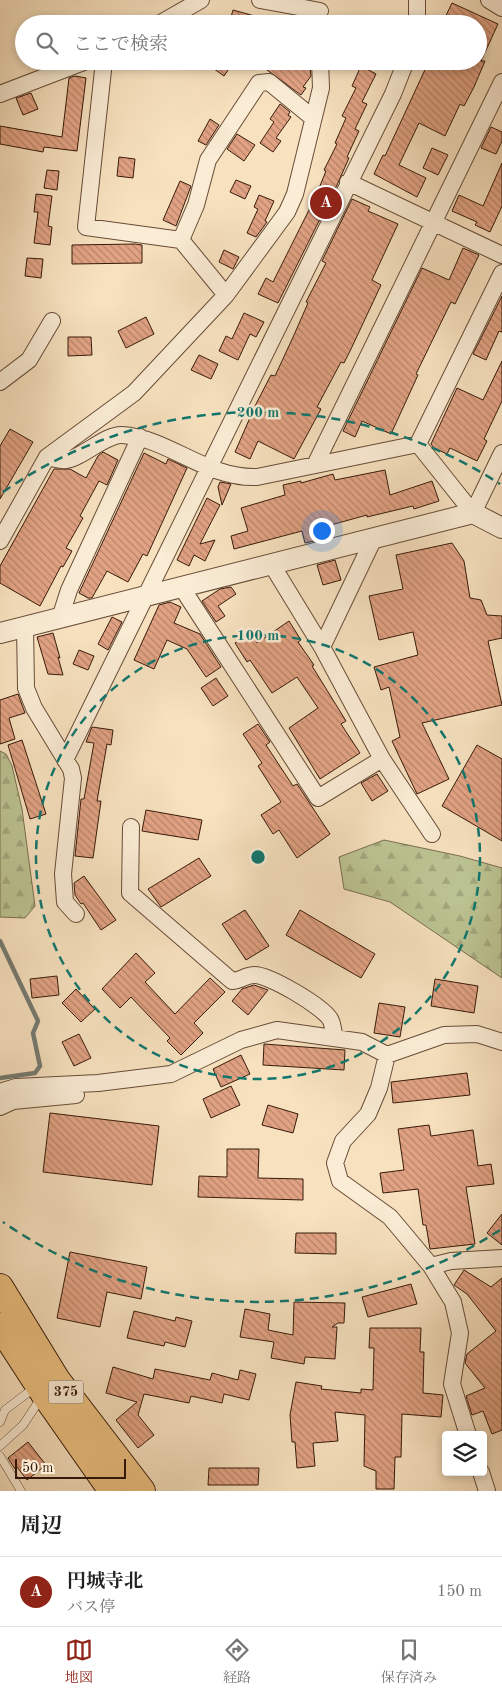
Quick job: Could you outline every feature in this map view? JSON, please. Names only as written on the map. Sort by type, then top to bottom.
[{"type":"highway","name":"375","points":[[0,1287],[57,1380],[142,1491]]},
{"type":"highway","name":"375","points":[[0,1326],[41,1390],[112,1491]]},
{"type":"street","points":[[175,15],[201,0]]},
{"type":"street","points":[[260,0],[320,12]]},
{"type":"street","points":[[417,0],[417,15]]},
{"type":"street","points":[[489,0],[502,8]]},
{"type":"street","points":[[0,94],[63,70]]},
{"type":"street","points":[[103,70],[86,227],[181,240],[226,295]]},
{"type":"street","points":[[0,541],[47,457],[134,393],[226,295],[288,212],[295,194],[320,88],[320,70]]},
{"type":"street","points":[[65,760],[393,94],[402,70]]},
{"type":"street","points":[[181,240],[196,205],[208,160],[259,83],[269,82],[313,118]]},
{"type":"street","points":[[315,465],[502,82]]},
{"type":"street","points":[[348,182],[502,255]]},
{"type":"street","points":[[418,444],[502,273]]},
{"type":"street","points":[[0,382],[28,360],[52,321]]},
{"type":"street","points":[[47,457],[66,460],[119,434],[140,437],[208,468],[238,478],[315,465],[418,444]]},
{"type":"street","points":[[60,618],[69,590],[140,437]]},
{"type":"street","points":[[418,444],[472,513],[502,528]]},
{"type":"street","points":[[0,633],[472,513],[502,453]]},
{"type":"street","points":[[322,647],[374,538]]},
{"type":"street","points":[[272,565],[322,647],[382,759],[432,834]]},
{"type":"street","points":[[182,588],[318,798],[382,759]]},
{"type":"street","points":[[25,626],[26,688],[34,708],[65,760],[73,778],[63,874],[65,902],[76,914]]},
{"type":"street","points":[[131,827],[130,893],[232,981],[238,981],[252,974],[266,976],[315,1006],[330,1019],[334,1038]]},
{"type":"street","points":[[0,1092],[16,1087],[113,1081],[171,1074],[241,1040],[277,1030],[362,1042],[387,1055],[444,1035],[477,1034],[502,1042]]},
{"type":"street","points":[[387,1055],[379,1088],[368,1114],[343,1141],[335,1163],[340,1181],[390,1217],[431,1266],[454,1302],[460,1333],[452,1384],[467,1431]]},
{"type":"street","points":[[0,1107],[13,1101],[101,1094],[113,1081]]},
{"type":"street","points":[[431,1266],[451,1261],[502,1258]]},
{"type":"street","points":[[482,1476],[487,1491]]},
{"type":"lane","points":[[0,1422],[5,1410],[41,1390]]},
{"type":"lane","points":[[0,1446],[22,1425],[41,1390]]},
{"type":"lane","points":[[0,1456],[21,1491]]},
{"type":"green space","points":[[0,751],[6,754],[12,766],[22,809],[35,906],[25,918],[0,917]]},
{"type":"green space","points":[[384,840],[460,856],[502,868],[502,978],[390,902],[344,889],[339,857]]},
{"type":"building","points":[[452,3],[478,15],[446,15]]},
{"type":"building","points":[[233,10],[251,15],[232,15]]},
{"type":"building","points":[[487,19],[498,24],[487,48]]},
{"type":"building","points":[[216,70],[228,70],[224,76]]},
{"type":"building","points":[[267,70],[310,70],[311,76],[303,87],[306,88],[301,95]]},
{"type":"building","points":[[359,70],[368,70],[376,74],[362,102],[367,104],[355,129],[359,131],[347,157],[349,158],[278,303],[258,294],[266,278],[273,282],[315,198],[326,171],[324,170],[337,144],[335,143],[346,118],[342,116],[356,88],[352,86]]},
{"type":"building","points":[[425,70],[481,70],[464,106],[460,104],[445,136],[419,123],[399,165],[426,178],[417,197],[374,174],[383,155],[385,156]]},
{"type":"building","points":[[75,76],[86,78],[77,151],[44,147],[43,152],[0,144],[0,126],[62,137],[69,78]]},
{"type":"building","points":[[31,93],[38,109],[23,115],[16,98]]},
{"type":"building","points":[[280,104],[290,112],[288,115],[291,117],[276,138],[281,141],[273,152],[260,143],[274,122],[270,119]]},
{"type":"building","points":[[210,119],[219,125],[206,145],[198,141]]},
{"type":"building","points":[[491,127],[502,132],[502,141],[496,154],[481,148]]},
{"type":"building","points":[[237,134],[255,145],[244,161],[227,149]]},
{"type":"building","points":[[432,148],[448,155],[438,175],[423,168]]},
{"type":"building","points":[[119,157],[135,159],[133,178],[117,176]]},
{"type":"building","points":[[502,163],[502,206],[490,232],[475,225],[477,222],[452,211],[459,195],[483,206]]},
{"type":"building","points":[[47,170],[59,171],[57,190],[44,188]]},
{"type":"building","points":[[236,180],[251,186],[245,199],[230,192]]},
{"type":"building","points":[[180,181],[191,186],[176,226],[163,220]]},
{"type":"building","points":[[36,194],[52,196],[48,226],[52,227],[50,245],[34,243],[38,212],[34,212]]},
{"type":"building","points":[[259,195],[274,201],[265,221],[267,222],[256,237],[247,233],[258,209],[254,207]]},
{"type":"building","points":[[352,199],[370,207],[368,211],[398,224],[372,280],[381,285],[344,363],[341,362],[317,407],[321,409],[294,459],[258,441],[250,459],[235,452],[256,404],[271,375],[275,376],[294,335],[308,303],[306,302],[326,263],[322,261]]},
{"type":"building","points":[[72,245],[142,245],[142,263],[72,264]]},
{"type":"building","points":[[463,248],[479,255],[455,304],[451,302],[416,374],[418,375],[391,434],[362,421],[355,437],[343,431],[422,268],[449,280]]},
{"type":"building","points":[[224,250],[239,257],[233,269],[219,262]]},
{"type":"building","points":[[27,258],[43,259],[41,278],[25,276]]},
{"type":"building","points":[[502,296],[502,332],[499,331],[486,360],[473,354]]},
{"type":"building","points":[[244,313],[264,322],[256,337],[250,334],[238,360],[219,351],[226,336],[232,339]]},
{"type":"building","points":[[146,317],[154,334],[126,348],[118,331]]},
{"type":"building","points":[[68,337],[91,337],[92,355],[68,356]]},
{"type":"building","points":[[199,355],[218,364],[211,379],[191,370]]},
{"type":"building","points":[[502,361],[502,401],[484,439],[487,441],[477,461],[450,448],[447,454],[434,448],[431,444],[457,388],[483,400]]},
{"type":"building","points":[[10,429],[33,442],[0,499],[0,446]]},
{"type":"building","points":[[103,452],[118,460],[107,485],[99,481],[80,516],[83,518],[66,548],[72,551],[63,567],[61,566],[40,606],[0,583],[0,566],[54,469],[70,469],[86,478],[98,456]]},
{"type":"building","points":[[144,453],[166,464],[168,459],[187,468],[147,556],[143,554],[128,582],[107,571],[92,598],[88,598],[79,593]]},
{"type":"building","points":[[385,470],[390,495],[432,481],[439,501],[414,509],[413,506],[367,517],[367,515],[320,528],[323,539],[305,543],[302,531],[234,549],[231,536],[248,531],[241,508],[285,495],[283,485],[301,481],[301,483],[333,474],[335,480]]},
{"type":"building","points":[[220,482],[231,484],[222,505],[218,487]]},
{"type":"building","points":[[207,498],[220,505],[200,544],[215,540],[205,561],[194,555],[189,566],[177,560]]},
{"type":"building","points":[[452,543],[464,561],[470,598],[481,600],[487,615],[502,616],[502,638],[488,641],[502,705],[422,723],[449,779],[417,794],[392,741],[400,737],[389,687],[381,690],[374,667],[418,655],[413,632],[379,640],[369,596],[403,589],[396,555]]},
{"type":"building","points":[[335,560],[341,580],[323,585],[317,565]]},
{"type":"building","points":[[231,587],[236,594],[218,606],[225,616],[216,622],[202,601],[220,589]]},
{"type":"building","points":[[170,602],[181,607],[174,623],[200,634],[221,667],[206,677],[187,649],[167,640],[154,669],[134,660],[159,605]]},
{"type":"building","points":[[112,617],[122,622],[108,650],[98,644]]},
{"type":"building","points":[[289,621],[301,640],[298,642],[314,665],[312,666],[346,721],[341,724],[360,753],[320,779],[289,728],[318,708],[297,677],[272,693],[250,660],[247,662],[235,643],[250,633],[257,643]]},
{"type":"building","points":[[53,633],[63,675],[48,674],[37,637]]},
{"type":"building","points":[[79,650],[94,656],[88,670],[73,664]]},
{"type":"building","points":[[216,678],[228,696],[213,706],[201,688]]},
{"type":"building","points":[[18,694],[25,713],[9,718],[15,739],[0,744],[0,700]]},
{"type":"building","points":[[258,724],[270,742],[266,745],[293,786],[297,784],[330,834],[297,858],[279,830],[273,834],[261,815],[281,802],[258,766],[262,763],[243,734]]},
{"type":"building","points":[[92,727],[113,730],[111,745],[107,744],[97,801],[101,801],[93,858],[75,856],[81,799],[84,799],[94,743],[86,742]]},
{"type":"building","points":[[22,740],[46,814],[30,819],[8,745]]},
{"type":"building","points":[[477,745],[502,759],[502,841],[442,806]]},
{"type":"building","points":[[377,774],[388,791],[372,801],[361,783]]},
{"type":"building","points":[[146,810],[202,820],[198,840],[142,831]]},
{"type":"building","points":[[199,858],[211,876],[161,907],[148,889]]},
{"type":"building","points":[[84,876],[116,920],[101,930],[83,903],[81,904],[75,895],[74,883]]},
{"type":"building","points":[[245,910],[269,946],[246,960],[222,924]]},
{"type":"building","points":[[300,910],[375,954],[361,978],[286,935]]},
{"type":"building","points":[[136,953],[155,973],[145,982],[175,1014],[210,978],[225,992],[194,1023],[203,1033],[181,1055],[167,1041],[170,1038],[131,997],[120,1008],[102,989]]},
{"type":"building","points":[[57,976],[59,995],[32,998],[30,979]]},
{"type":"building","points":[[435,979],[478,986],[474,1013],[431,1006]]},
{"type":"building","points":[[254,985],[268,990],[248,1015],[232,1001],[242,989]]},
{"type":"building","points":[[76,989],[95,1009],[81,1022],[62,1003]]},
{"type":"building","points":[[379,1003],[405,1007],[400,1037],[374,1033]]},
{"type":"building","points":[[79,1034],[91,1058],[74,1066],[62,1042]]},
{"type":"building","points":[[264,1044],[345,1050],[344,1070],[263,1065]]},
{"type":"building","points":[[241,1055],[250,1074],[221,1087],[213,1069]]},
{"type":"building","points":[[467,1073],[470,1095],[393,1103],[391,1082]]},
{"type":"building","points":[[231,1086],[240,1105],[211,1118],[203,1099]]},
{"type":"building","points":[[268,1105],[298,1114],[293,1133],[262,1125]]},
{"type":"building","points":[[50,1113],[159,1126],[152,1185],[43,1172]]},
{"type":"building","points":[[429,1125],[431,1136],[473,1130],[478,1166],[491,1164],[494,1184],[466,1187],[475,1244],[430,1249],[426,1225],[423,1225],[418,1189],[383,1193],[380,1173],[404,1170],[398,1129]]},
{"type":"building","points":[[227,1149],[259,1149],[258,1178],[303,1179],[303,1200],[198,1197],[199,1176],[227,1177]]},
{"type":"building","points":[[502,1214],[502,1245],[487,1233]]},
{"type":"building","points":[[296,1233],[336,1233],[336,1254],[295,1253]]},
{"type":"building","points":[[70,1252],[147,1267],[141,1299],[107,1292],[100,1327],[57,1318]]},
{"type":"building","points":[[464,1270],[491,1287],[502,1278],[502,1430],[492,1434],[483,1411],[472,1415],[466,1396],[485,1388],[465,1363],[467,1354],[496,1331],[467,1294],[454,1285]]},
{"type":"building","points":[[411,1284],[417,1304],[368,1317],[362,1297]]},
{"type":"building","points":[[294,1302],[345,1303],[344,1323],[338,1323],[332,1327],[337,1327],[335,1359],[305,1357],[304,1364],[271,1358],[274,1342],[240,1337],[245,1309],[270,1314],[268,1330],[293,1335]]},
{"type":"building","points":[[134,1311],[175,1321],[176,1317],[192,1321],[185,1347],[165,1342],[164,1346],[127,1338]]},
{"type":"building","points":[[370,1328],[421,1328],[420,1352],[424,1352],[423,1393],[443,1395],[441,1417],[402,1414],[401,1457],[395,1457],[394,1489],[376,1489],[376,1471],[364,1466],[365,1415],[335,1412],[338,1441],[313,1443],[315,1466],[297,1468],[295,1442],[292,1442],[290,1415],[296,1382],[322,1386],[321,1389],[361,1393],[361,1389],[373,1390],[374,1348],[369,1348]]},
{"type":"building","points":[[113,1367],[153,1379],[155,1369],[210,1380],[212,1373],[238,1380],[240,1370],[256,1374],[249,1400],[224,1394],[222,1403],[191,1396],[189,1403],[144,1394],[138,1415],[154,1435],[138,1448],[116,1420],[137,1402],[106,1393]]},
{"type":"building","points":[[28,1442],[46,1465],[27,1480],[17,1467],[15,1469],[8,1458]]},
{"type":"building","points":[[209,1468],[259,1468],[258,1485],[208,1485]]},
{"type":"waterway","points":[[0,941],[38,1021],[33,1033],[40,1066],[35,1073],[0,1078]]},
{"type":"place","name":"円城寺北","points":[[326,203]]}]
